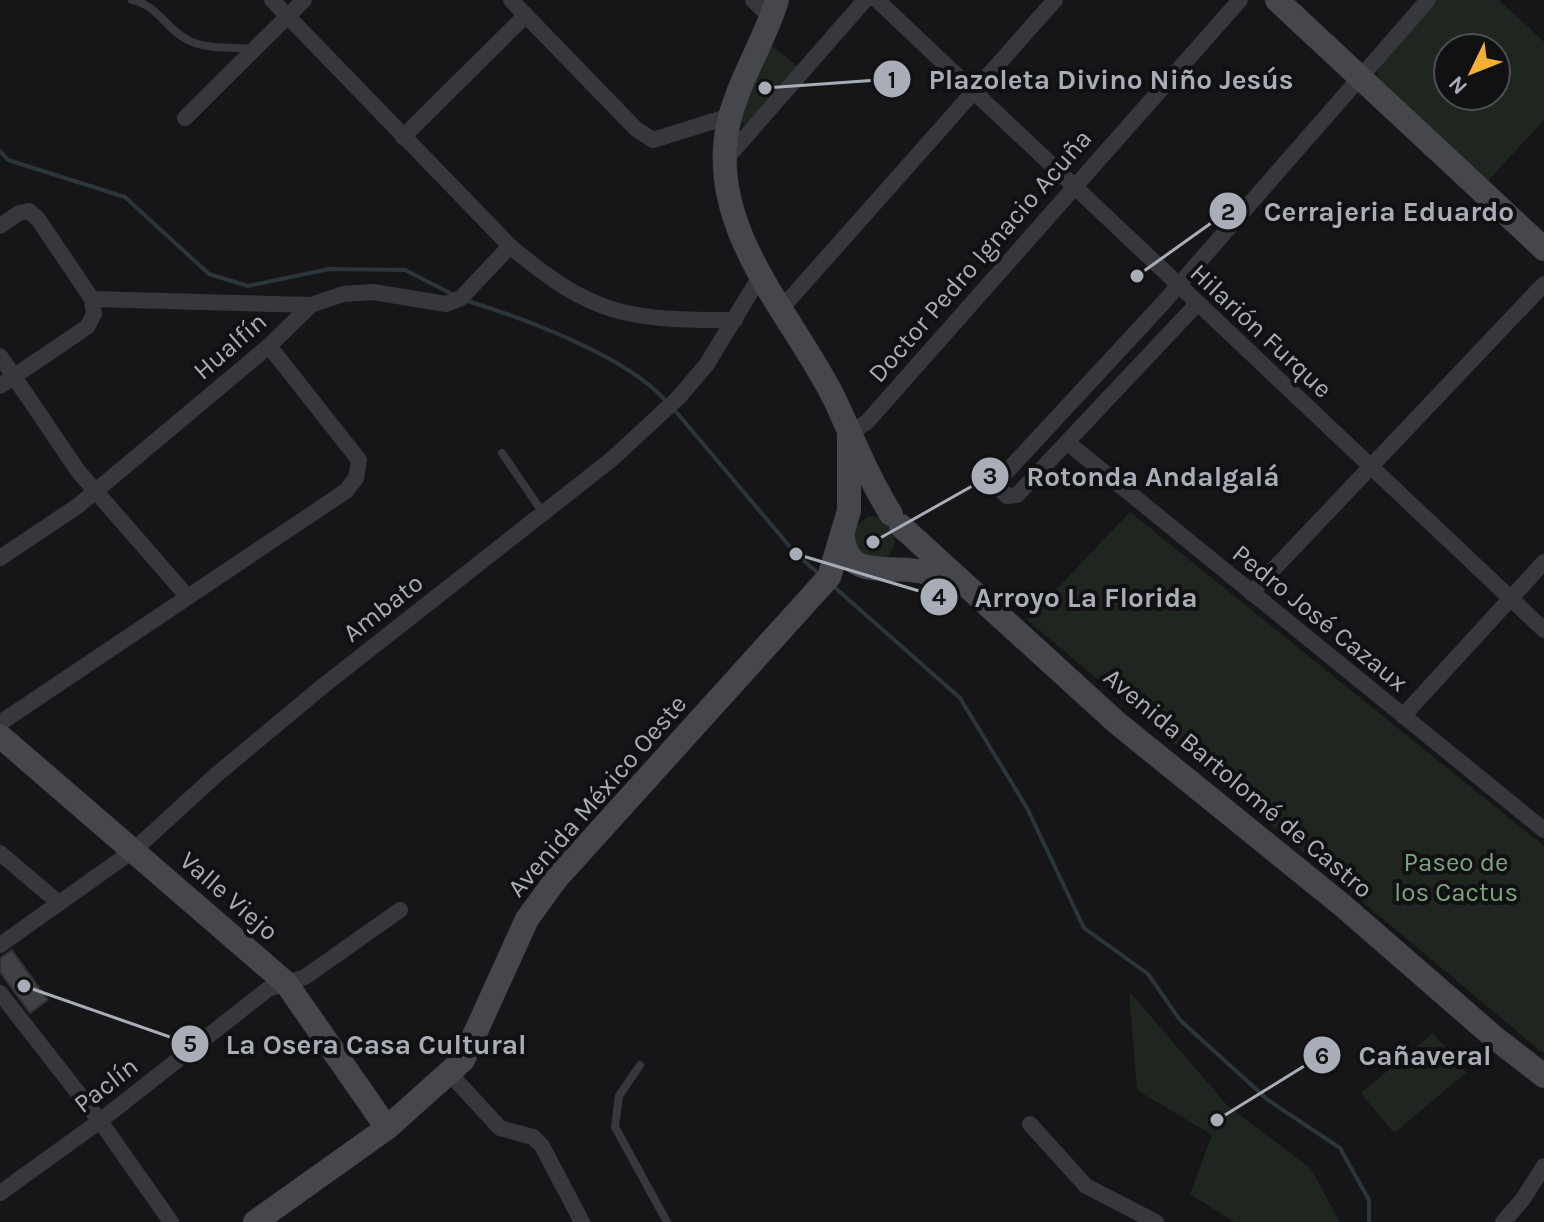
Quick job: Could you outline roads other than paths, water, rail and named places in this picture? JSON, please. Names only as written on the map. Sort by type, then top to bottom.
[{"type":"main road","points":[[1277,0],[1544,249]]},
{"type":"main road","name":"Avenida Bartolomé de Castro","points":[[774,10],[730,116],[725,160],[733,214],[761,275],[833,398],[896,520],[1116,722],[1342,905],[1495,1038],[1544,1076]]},
{"type":"main road","name":"Avenida Bartolomé de Castro","points":[[844,531],[850,488],[849,434]]},
{"type":"main road","points":[[822,585],[878,569],[893,564],[902,550],[896,520],[880,509],[864,509],[844,531],[851,560],[878,569]]},
{"type":"main road","name":"Avenida México Oeste","points":[[255,1222],[387,1128],[450,1074],[472,1044],[527,919],[557,878],[822,585],[844,531]]},
{"type":"main road","name":"Avenida Bartolomé de Castro","points":[[878,569],[926,573],[972,593]]},
{"type":"main road","name":"Valle Viejo","points":[[0,736],[286,983],[387,1128]]},
{"type":"street","points":[[272,0],[510,246],[552,282],[588,301],[626,315],[662,320],[735,320]]},
{"type":"street","points":[[185,118],[304,0]]},
{"type":"street","points":[[511,0],[636,129],[653,140],[730,116]]},
{"type":"street","points":[[753,0],[774,10]]},
{"type":"street","points":[[725,160],[865,0]]},
{"type":"street","name":"Hilarión Furque","points":[[877,0],[1544,630]]},
{"type":"street","points":[[781,309],[1055,0]]},
{"type":"street","name":"Doctor Pedro Ignacio Acuña","points":[[849,434],[867,422],[1073,185],[1240,0]]},
{"type":"street","points":[[1197,304],[1017,495],[1007,496],[999,488],[999,480],[1177,285],[1428,0]]},
{"type":"street","points":[[403,137],[526,15]]},
{"type":"street","points":[[0,226],[19,213],[29,211],[38,219],[93,306],[87,327],[7,381]]},
{"type":"street","name":"Hualfín","points":[[0,558],[96,490],[269,346],[311,305],[343,294],[373,292],[446,304],[461,298],[510,246]]},
{"type":"street","name":"Ambato","points":[[0,945],[134,850],[216,775],[323,686],[543,513],[661,414],[707,364],[761,275]]},
{"type":"street","points":[[1251,593],[1544,284]]},
{"type":"street","points":[[93,306],[311,305]]},
{"type":"street","points":[[0,723],[346,491],[356,478],[359,460],[269,346]]},
{"type":"street","points":[[0,356],[7,381],[78,471],[187,596]]},
{"type":"street","name":"Pedro José Cazaux","points":[[1068,443],[1544,830]]},
{"type":"street","points":[[1403,716],[1544,562]]},
{"type":"street","points":[[0,853],[59,903]]},
{"type":"street","name":"Paclín","points":[[0,1193],[100,1121],[268,989],[305,977],[400,910]]},
{"type":"street","points":[[0,993],[100,1121],[171,1222]]},
{"type":"street","points":[[450,1074],[500,1128],[533,1137],[542,1146],[582,1222]]},
{"type":"street","points":[[1030,1124],[1086,1186],[1156,1222]]},
{"type":"street","points":[[1503,1222],[1523,1199],[1544,1166]]},
{"type":"lane","points":[[132,0],[155,10],[188,40],[205,46],[255,49]]},
{"type":"lane","points":[[502,453],[543,513]]},
{"type":"lane","points":[[640,1065],[619,1096],[615,1127],[667,1222]]},
{"type":"waterway","points":[[0,151],[8,160],[125,197],[209,274],[248,286],[329,269],[405,270],[454,295]]},
{"type":"waterway","points":[[465,300],[543,328],[600,354],[649,384],[666,401]]},
{"type":"waterway","points":[[672,407],[796,554],[819,574]]},
{"type":"waterway","points":[[832,585],[960,698],[1027,808],[1084,928],[1148,974],[1180,1020],[1268,1100],[1340,1148],[1369,1200],[1369,1222]]},
{"type":"place","name":"Plazoleta Divino Niño Jesús","points":[[765,88]]},
{"type":"place","name":"Cerrajeria Eduardo","points":[[1137,276]]},
{"type":"place","name":"Rotonda Andalgalá","points":[[873,542]]},
{"type":"place","name":"Arroyo La Florida","points":[[796,554]]},
{"type":"place","name":"La Osera Casa Cultural","points":[[24,986]]},
{"type":"place","name":"Cañaveral","points":[[1217,1120]]},
{"type":"park label","name":"Paseo de los Cactus","points":[[1456,877]]}]
